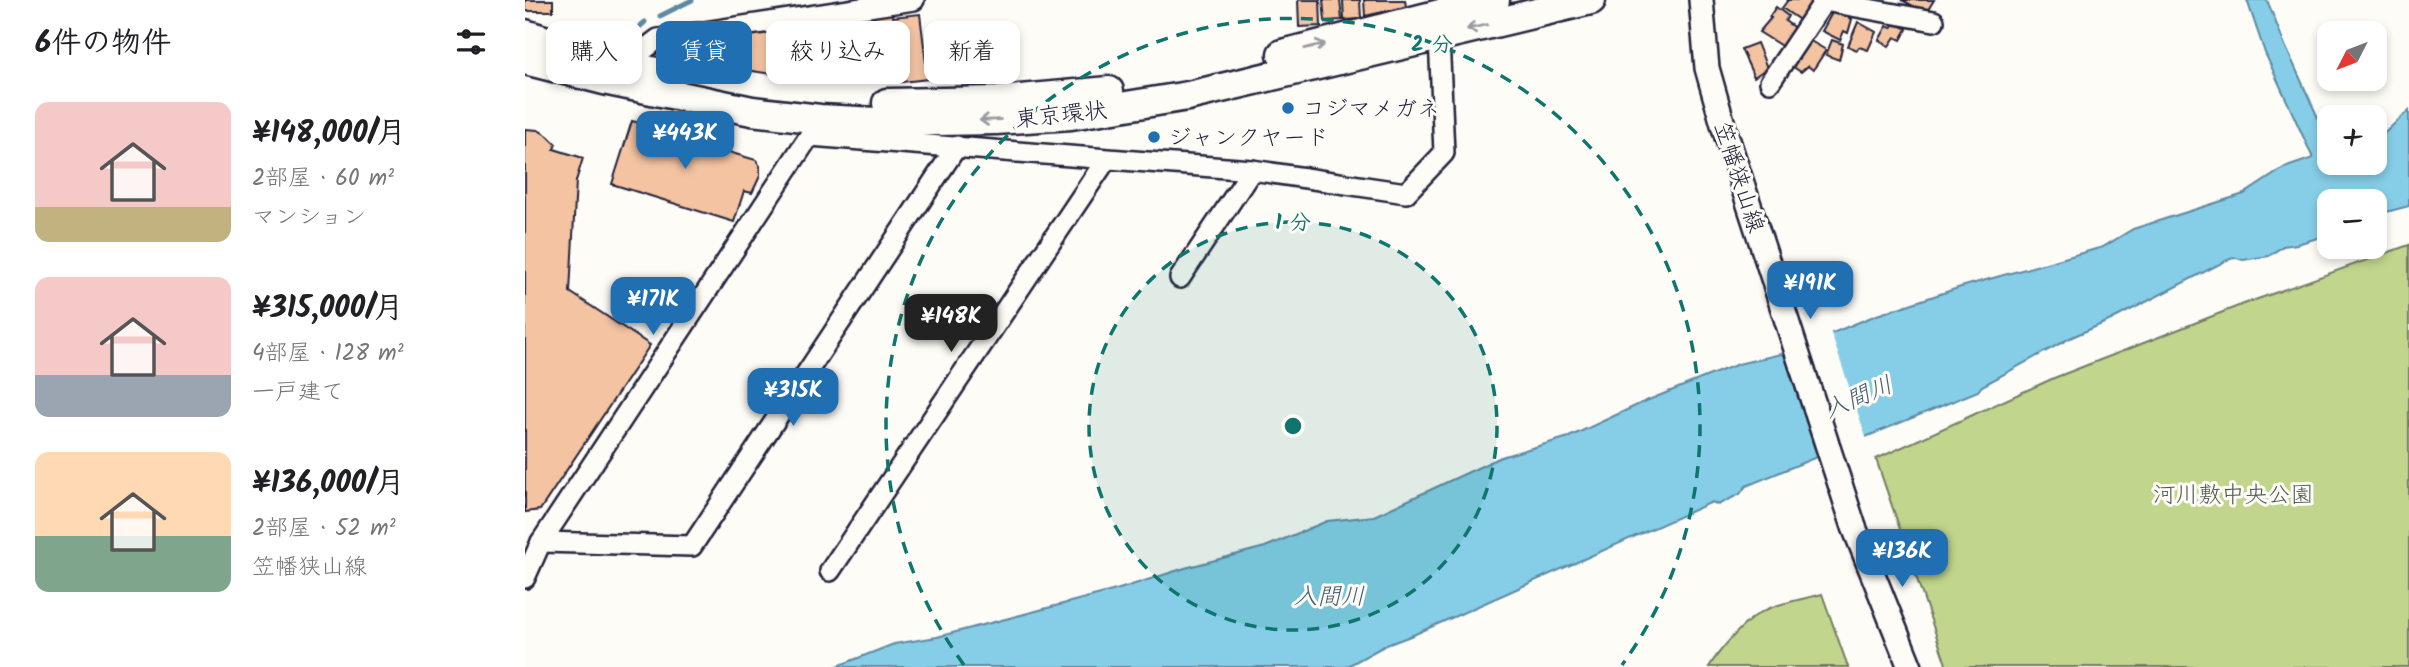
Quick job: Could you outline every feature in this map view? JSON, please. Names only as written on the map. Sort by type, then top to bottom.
[{"type":"highway","name":"東京環状","points":[[525,60],[815,127],[1072,115],[1188,96],[1591,0]]},
{"type":"highway","name":"東京環状","points":[[642,69],[757,92],[827,101],[881,103],[1069,96],[1184,79],[1477,2]]},
{"type":"highway","name":"東京環状","points":[[525,34],[546,41]]},
{"type":"main road","name":"笠幡狭山線","points":[[1701,0],[1707,68],[1724,128],[1854,527],[1910,667]]},
{"type":"street","points":[[642,51],[658,39],[914,0]]},
{"type":"street","points":[[1770,82],[1825,1],[1934,21]]},
{"type":"street","points":[[525,578],[541,542],[815,127],[957,146],[1252,170],[1406,193],[1444,153],[1439,36]]},
{"type":"street","points":[[541,542],[692,546],[957,146]]},
{"type":"street","points":[[830,571],[1106,160]]},
{"type":"street","points":[[1180,278],[1252,170]]},
{"type":"green space","name":"河川敷中央公園","points":[[2409,245],[2409,667],[1947,667],[1876,459],[2054,378],[2241,305],[2370,259],[2387,259],[2387,253]]},
{"type":"green space","points":[[1822,594],[1848,667],[1709,667],[1731,638],[1758,614],[1781,604]]},
{"type":"water","name":"入間川","points":[[2247,0],[2267,0],[2317,116],[2317,175],[2387,175],[2387,131],[2409,110],[2409,206],[2387,212],[2387,189],[2317,189],[2317,238],[2283,246],[2269,256],[2243,260],[2233,257],[2111,320],[2072,337],[1982,386],[1978,391],[1746,486],[1740,494],[1718,505],[1712,502],[1384,646],[1346,667],[835,667],[894,644],[937,637],[1265,547],[1327,521],[1374,516],[1501,457],[1569,437],[1646,401],[1738,364],[1781,354],[1874,316],[1961,287],[2103,247],[2133,229],[2244,194],[2284,168],[2313,158],[2265,53]]},
{"type":"pier","points":[[1830,330],[1867,440],[1821,459],[1785,349]]},
{"type":"building","points":[[525,0],[553,0],[553,11],[525,11]]},
{"type":"building","points":[[1298,0],[1320,0],[1321,26],[1299,27]]},
{"type":"building","points":[[1323,0],[1340,0],[1342,20],[1325,21]]},
{"type":"building","points":[[1343,0],[1360,0],[1361,19],[1344,20]]},
{"type":"building","points":[[1364,0],[1405,0],[1406,7],[1365,16]]},
{"type":"building","points":[[1788,0],[1815,0],[1801,21],[1782,8]]},
{"type":"building","points":[[1902,0],[1934,0],[1926,13]]},
{"type":"building","points":[[1776,7],[1788,16],[1785,21],[1796,29],[1783,47],[1759,32]]},
{"type":"building","points":[[892,11],[893,17],[920,14],[924,79],[910,81],[910,21],[809,21]]},
{"type":"building","points":[[1833,11],[1852,19],[1848,33],[1844,31],[1840,40],[1822,31]]},
{"type":"building","points":[[1858,22],[1876,32],[1868,50],[1859,47],[1857,50],[1848,46]]},
{"type":"building","points":[[1895,22],[1907,29],[1901,40],[1895,37],[1889,46],[1879,40],[1887,26],[1891,28]]},
{"type":"building","points":[[752,30],[766,32],[766,73],[752,71]]},
{"type":"building","points":[[1807,39],[1826,50],[1813,70],[1808,66],[1801,72],[1790,65]]},
{"type":"building","points":[[1832,40],[1843,44],[1839,60],[1826,55]]},
{"type":"building","points":[[1757,43],[1767,68],[1754,77],[1741,49]]},
{"type":"building","points":[[632,121],[694,137],[756,160],[760,166],[760,176],[752,193],[744,191],[734,222],[612,184]]},
{"type":"building","points":[[525,129],[538,130],[548,136],[556,144],[554,149],[583,158],[576,181],[570,292],[650,345],[540,510],[525,512]]},
{"type":"waterway","points":[[660,16],[692,0]]},
{"type":"place","name":"コジマメガネ","points":[[1288,108]]},
{"type":"place","name":"ジャンクヤード","points":[[1154,137]]}]
